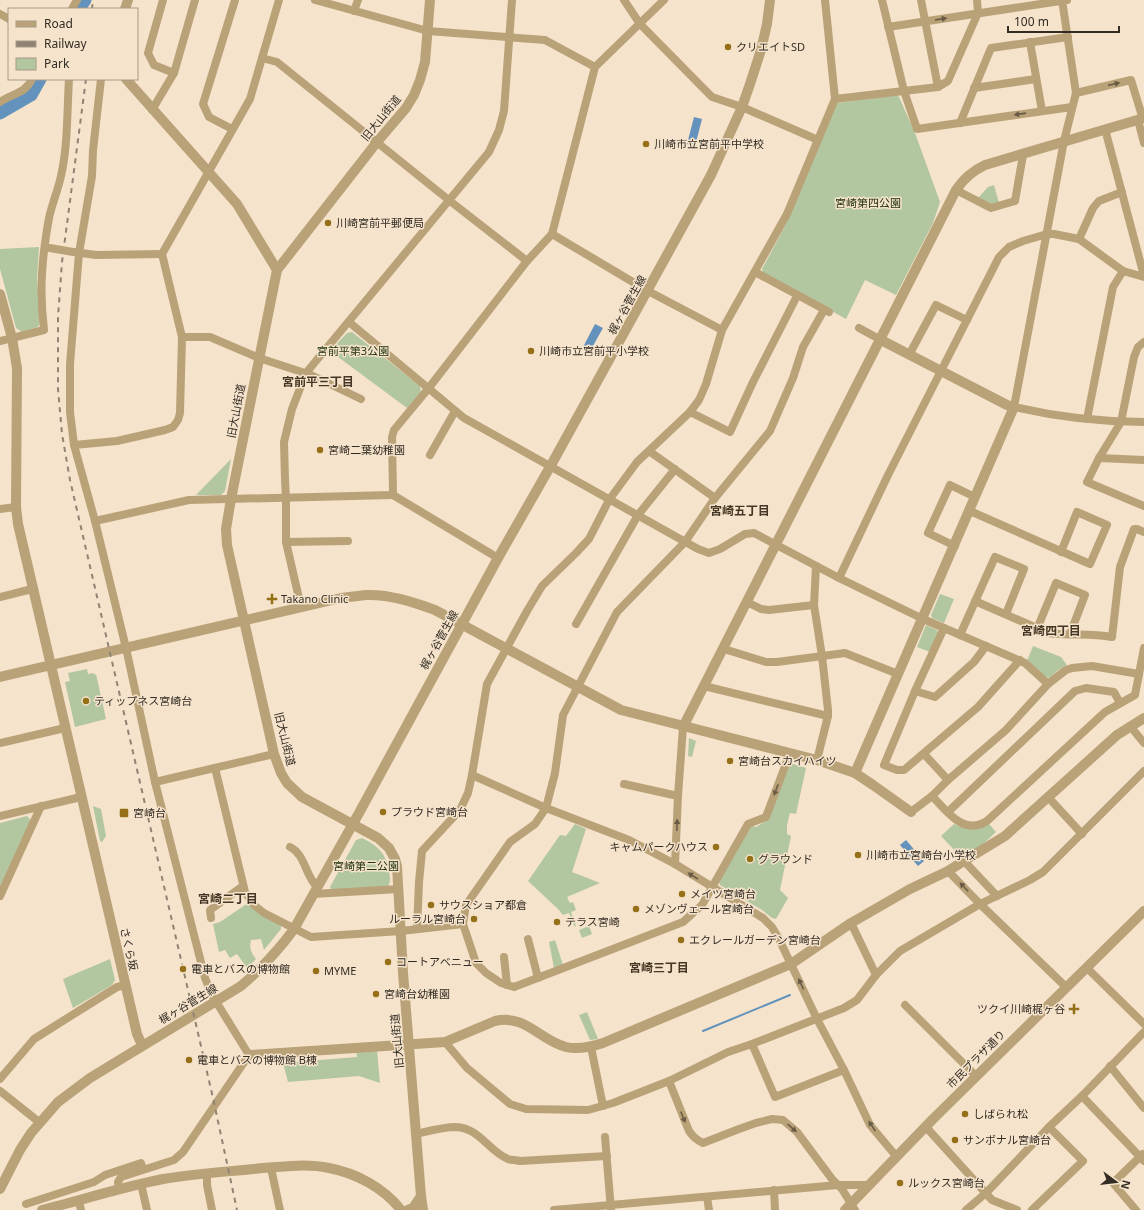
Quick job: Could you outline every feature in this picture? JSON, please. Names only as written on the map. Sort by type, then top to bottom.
[{"type":"street","points":[[163,0],[148,52],[154,65],[174,74]]},
{"type":"street","points":[[152,110],[174,74],[195,0]]},
{"type":"street","points":[[232,129],[209,117],[203,104],[235,0]]},
{"type":"street","points":[[74,445],[117,441],[165,430],[173,426],[178,420],[180,413],[182,338],[162,254],[250,99],[279,0]]},
{"type":"street","points":[[315,0],[428,31],[545,40],[595,67]]},
{"type":"street","points":[[354,11],[358,0]]},
{"type":"street","name":"旧大山街道","points":[[423,1210],[409,1044],[399,889],[395,859],[389,848],[378,838],[302,797],[287,783],[281,773],[274,754],[227,545],[226,529],[277,270],[377,142],[406,108],[414,95],[425,62],[430,0]]},
{"type":"street","points":[[301,607],[286,542],[284,442],[292,409],[306,373],[450,201],[489,152],[499,130],[504,111],[512,0]]},
{"type":"street","points":[[624,0],[640,24],[712,97],[742,107],[818,140]]},
{"type":"street","points":[[393,495],[392,437],[394,430],[428,389],[527,261],[552,234],[595,67],[664,0]]},
{"type":"street","name":"梶ヶ谷菅生線","points":[[0,1189],[20,1150],[39,1122],[58,1102],[72,1090],[142,1045],[241,986],[262,968],[283,945],[294,929],[711,175],[742,107],[761,50],[767,24],[770,0]]},
{"type":"street","points":[[417,929],[422,851],[460,810],[468,793],[487,684],[542,586],[589,539],[609,500],[637,462],[690,412],[699,400],[706,384],[722,330],[787,214],[835,99],[825,0]]},
{"type":"street","points":[[882,0],[904,91],[916,129],[1072,107]]},
{"type":"street","points":[[921,0],[938,87]]},
{"type":"street","points":[[835,99],[938,87],[948,81],[978,13],[976,0]]},
{"type":"street","points":[[855,773],[955,546],[1014,407],[1064,141],[1076,93],[1064,0],[888,27]]},
{"type":"street","points":[[960,123],[991,48],[1068,37]]},
{"type":"street","points":[[1030,42],[1042,111]]},
{"type":"street","points":[[262,58],[277,62],[527,261]]},
{"type":"street","points":[[974,88],[1036,79]]},
{"type":"street","points":[[0,102],[24,90],[29,86],[32,80]]},
{"type":"street","points":[[0,341],[44,330],[41,306],[41,275],[48,247],[49,216],[61,176],[66,141],[68,80]]},
{"type":"street","points":[[101,80],[92,150],[92,176],[76,252],[70,364],[70,412],[74,445],[95,521],[126,648],[155,782],[205,978],[216,1001],[249,1056]]},
{"type":"street","points":[[127,80],[237,204],[277,270]]},
{"type":"street","points":[[1076,93],[1131,80],[1142,119],[1144,143]]},
{"type":"street","points":[[675,864],[683,727],[724,649],[956,190],[973,171],[985,165],[1142,119]]},
{"type":"street","points":[[1105,130],[1144,277]]},
{"type":"street","points":[[956,190],[991,208],[1015,201],[1023,154]]},
{"type":"street","points":[[1080,239],[1093,208],[1099,201],[1122,192]]},
{"type":"street","points":[[552,234],[648,291],[722,330]]},
{"type":"street","points":[[839,578],[888,475],[999,257],[1009,247],[1047,234],[1080,239],[1123,271],[1144,277]]},
{"type":"street","points":[[48,247],[96,255],[162,254]]},
{"type":"street","points":[[1087,419],[1113,287],[1123,271]]},
{"type":"street","points":[[755,272],[827,311],[803,347],[793,378],[770,431],[715,498],[685,542],[617,612],[577,687],[564,715],[555,773],[546,808],[535,824],[510,842],[466,905],[464,924],[476,963],[486,973],[501,983],[514,987],[623,942],[683,922],[702,905],[748,824],[766,817],[790,753]]},
{"type":"street","name":"さくら坂","points":[[0,294],[12,338],[18,368],[16,507],[18,524],[125,985],[137,1034],[142,1045]]},
{"type":"street","points":[[690,412],[730,432],[753,382],[797,296]]},
{"type":"street","points":[[909,355],[936,305],[967,320]]},
{"type":"street","points":[[349,322],[464,418],[698,549],[709,553],[720,549],[745,534],[754,533],[839,578],[944,628],[1020,660],[1048,684]]},
{"type":"street","points":[[859,328],[1007,405],[1035,412],[1087,419],[1121,422],[1144,422]]},
{"type":"street","points":[[182,338],[210,337],[259,358],[306,373],[361,399]]},
{"type":"street","points":[[1144,342],[1138,347],[1134,357],[1121,422],[1099,458],[1087,482],[1144,506]]},
{"type":"street","points":[[430,455],[455,411]]},
{"type":"street","points":[[649,451],[715,498]]},
{"type":"street","points":[[1099,458],[1144,460]]},
{"type":"street","points":[[576,624],[638,515],[675,469]]},
{"type":"street","points":[[955,546],[928,533],[950,485],[975,497]]},
{"type":"street","points":[[95,521],[189,500],[393,495],[498,558]]},
{"type":"street","points":[[0,509],[16,507]]},
{"type":"street","points":[[970,511],[1061,552],[1090,564],[1107,524],[1077,512],[1061,552]]},
{"type":"street","points":[[975,601],[1048,633],[1095,634],[1112,637],[1118,579],[1122,561],[1134,529],[1144,532]]},
{"type":"street","points":[[286,542],[348,541]]},
{"type":"street","points":[[960,634],[995,557],[1024,569],[1006,614]]},
{"type":"street","points":[[816,566],[814,606],[822,656],[828,716],[817,760]]},
{"type":"street","points":[[1037,629],[1056,583],[1085,594],[1070,634]]},
{"type":"street","points":[[0,597],[32,589]]},
{"type":"street","points":[[0,677],[341,598],[368,595],[389,597],[417,603],[435,610],[621,710],[817,760],[855,773],[910,812],[932,796],[948,780],[1006,730],[1048,684],[1066,670],[1092,666],[1139,674]]},
{"type":"street","points":[[747,602],[761,609],[769,610],[814,606]]},
{"type":"street","points":[[944,628],[915,691],[884,765],[897,770],[904,770],[978,707],[1020,660]]},
{"type":"street","points":[[915,691],[935,697],[974,662],[986,646]]},
{"type":"street","points":[[932,796],[953,818],[959,822],[976,826],[987,821],[1105,712],[1135,695],[1144,648]]},
{"type":"street","points":[[724,649],[771,662],[800,660],[845,653],[898,674]]},
{"type":"street","points":[[704,686],[828,716]]},
{"type":"street","points":[[948,812],[1075,691],[1086,688],[1114,692],[1120,703]]},
{"type":"street","points":[[249,1056],[445,1042],[495,1021],[502,1020],[511,1020],[526,1024],[551,1040],[566,1047],[591,1047],[603,1043],[791,964],[851,923],[910,889],[948,871],[1005,836],[1117,735],[1144,718]]},
{"type":"street","points":[[1130,726],[1144,743]]},
{"type":"street","points":[[0,743],[65,728]]},
{"type":"street","points":[[155,782],[274,754]]},
{"type":"street","points":[[924,754],[948,780]]},
{"type":"street","points":[[215,768],[245,892],[254,905],[264,913],[311,937],[402,931],[464,924]]},
{"type":"street","points":[[445,1042],[467,1068],[510,1104],[526,1109],[588,1110],[603,1106],[669,1081],[728,1052],[817,1019],[844,1008],[857,1000],[876,975],[900,951],[980,904],[1037,876],[1082,834],[1144,771]]},
{"type":"street","points":[[472,775],[546,808],[628,840],[675,864],[763,918],[772,927],[779,939],[870,1125],[896,1156]]},
{"type":"street","points":[[624,784],[678,796]]},
{"type":"street","points":[[0,816],[81,797]]},
{"type":"street","points":[[1048,797],[1082,834]]},
{"type":"street","points":[[0,896],[41,806]]},
{"type":"street","points":[[290,847],[297,850],[315,890],[399,889]]},
{"type":"street","points":[[964,861],[997,896]]},
{"type":"street","points":[[948,871],[1066,987]]},
{"type":"street","points":[[211,918],[210,910],[243,886]]},
{"type":"street","name":"市民プラザ通り","points":[[851,1208],[869,1185],[925,1126],[1144,911]]},
{"type":"street","points":[[851,923],[876,975]]},
{"type":"street","points":[[528,939],[538,978]]},
{"type":"street","points":[[504,957],[507,985]]},
{"type":"street","points":[[1087,968],[1144,1024]]},
{"type":"street","points":[[0,1079],[34,1039],[118,987],[125,985]]},
{"type":"street","points":[[905,1005],[976,1076]]},
{"type":"street","points":[[966,1210],[986,1193],[1049,1126],[1082,1096],[1144,1032]]},
{"type":"street","points":[[752,1044],[775,1097],[844,1070]]},
{"type":"street","points":[[591,1047],[603,1106]]},
{"type":"street","points":[[119,1190],[118,1182],[121,1178],[143,1169],[174,1160],[183,1152],[249,1056]]},
{"type":"street","points":[[1110,1066],[1144,1108]]},
{"type":"street","points":[[669,1081],[689,1131],[693,1138],[702,1143],[739,1128],[772,1120],[783,1120],[797,1132],[838,1185],[851,1208]]},
{"type":"street","points":[[0,1091],[39,1122]]},
{"type":"street","points":[[1082,1096],[1143,1157],[1113,1183],[1136,1210]]},
{"type":"street","points":[[925,1126],[992,1200],[1017,1210]]},
{"type":"street","points":[[1032,1210],[1083,1161],[1049,1126]]},
{"type":"street","points":[[416,1134],[455,1127],[466,1129],[478,1134],[497,1153],[508,1159],[520,1161],[607,1156]]},
{"type":"street","points":[[605,1137],[611,1207]]},
{"type":"street","points":[[26,1204],[94,1182],[105,1175],[141,1163],[143,1169]]},
{"type":"street","points":[[42,1210],[80,1205],[119,1190],[163,1179],[207,1173],[312,1166],[327,1167],[352,1174],[377,1188],[401,1210]]},
{"type":"street","points":[[271,1168],[280,1210]]},
{"type":"street","points":[[207,1173],[207,1185],[212,1210]]},
{"type":"street","points":[[141,1184],[147,1210]]},
{"type":"street","points":[[554,1210],[611,1207],[774,1190],[838,1185],[869,1185]]},
{"type":"street","points":[[774,1190],[775,1210]]},
{"type":"street","points":[[408,1210],[413,1208],[421,1196]]},
{"type":"street","points":[[707,1196],[709,1210]]},
{"type":"green space","name":"宮崎第四公園","points":[[896,95],[899,97],[915,133],[940,202],[933,223],[896,295],[865,280],[846,319],[763,273],[762,269],[785,226],[834,107],[838,103]]},
{"type":"green space","points":[[994,185],[999,203],[994,205],[978,198],[988,187]]},
{"type":"green space","points":[[39,247],[37,278],[40,322],[38,327],[22,332],[16,328],[0,269],[0,249]]},
{"type":"green space","name":"宮前平第3公園","points":[[352,332],[420,386],[421,392],[407,408],[330,351],[347,333]]},
{"type":"green space","points":[[231,459],[225,491],[221,495],[196,495]]},
{"type":"green space","points":[[940,594],[954,599],[944,623],[932,618],[931,615]]},
{"type":"green space","points":[[926,625],[937,630],[938,633],[930,652],[917,647]]},
{"type":"green space","points":[[1033,646],[1061,657],[1067,665],[1057,671],[1050,678],[1047,677],[1027,661]]},
{"type":"green space","name":"ティップネス宮崎台","points":[[87,669],[88,674],[96,674],[106,719],[75,727],[65,682],[70,681],[68,673]]},
{"type":"green space","points":[[689,738],[696,741],[692,757],[688,756]]},
{"type":"green space","points":[[790,763],[806,768],[796,814],[790,813],[787,825],[787,834],[791,836],[780,890],[788,898],[776,919],[772,918],[762,910],[720,885],[718,878],[748,829],[752,826],[756,827],[769,819]]},
{"type":"green space","points":[[93,806],[101,809],[106,836],[102,842],[100,841]]},
{"type":"green space","points":[[27,816],[31,820],[0,887],[0,823]]},
{"type":"green space","points":[[575,824],[586,829],[572,872],[600,883],[567,897],[570,903],[573,902],[576,910],[571,912],[576,926],[575,927],[569,913],[563,915],[528,881],[560,835],[566,836]]},
{"type":"green space","points":[[954,824],[963,828],[976,829],[989,824],[996,832],[982,845],[961,857],[941,836]]},
{"type":"green space","name":"宮崎第二公園","points":[[362,838],[377,847],[384,855],[388,865],[390,877],[388,887],[332,890],[330,887],[356,840]]},
{"type":"green space","points":[[248,903],[281,924],[281,929],[264,950],[261,939],[251,940],[251,950],[256,959],[247,968],[237,954],[230,958],[225,950],[219,952],[213,924],[220,922]]},
{"type":"green space","points":[[606,916],[609,923],[599,927],[597,918]]},
{"type":"green space","points":[[589,926],[592,934],[582,938],[579,930]]},
{"type":"green space","points":[[555,940],[563,965],[554,968],[549,942]]},
{"type":"green space","points":[[110,959],[115,980],[112,985],[73,1008],[63,979]]},
{"type":"green space","points":[[587,1012],[598,1039],[590,1040],[579,1015]]},
{"type":"green space","points":[[377,1050],[380,1083],[359,1076],[288,1082],[283,1063],[357,1057],[356,1051]]},
{"type":"water","points":[[694,117],[702,119],[695,146],[687,144]]},
{"type":"water","points":[[595,324],[603,328],[589,353],[582,349]]},
{"type":"water","points":[[906,840],[924,861],[918,866],[900,845]]},
{"type":"waterway","points":[[80,8],[85,0]]},
{"type":"waterway","points":[[0,113],[31,95],[39,80]]},
{"type":"waterway","points":[[703,1031],[790,995]]},
{"type":"railway","points":[[92,8],[93,0]]},
{"type":"railway","points":[[86,80],[62,262],[58,317],[58,389],[62,434],[70,480],[213,1098],[237,1210]]},
{"type":"place","name":"クリエイトSD","points":[[728,47]]},
{"type":"place","name":"川崎市立宮前平中学校","points":[[646,144]]},
{"type":"place","name":"川崎宮前平郵便局","points":[[328,223]]},
{"type":"place","name":"川崎市立宮前平小学校","points":[[531,351]]},
{"type":"place","name":"宮崎二葉幼稚園","points":[[320,450]]},
{"type":"place","name":"Takano Clinic","points":[[272,599]]},
{"type":"place","name":"ティップネス宮崎台","points":[[86,701]]},
{"type":"place","name":"宮崎台スカイハイツ","points":[[730,761]]},
{"type":"place","name":"プラウド宮崎台","points":[[383,812]]},
{"type":"place","name":"宮崎台","points":[[124,813]]},
{"type":"place","name":"キャムパークハウス","points":[[716,847]]},
{"type":"place","name":"川崎市立宮崎台小学校","points":[[858,855]]},
{"type":"place","name":"グラウンド","points":[[750,859]]},
{"type":"place","name":"メイツ宮崎台","points":[[682,894]]},
{"type":"place","name":"サウスショア都倉","points":[[431,905]]},
{"type":"place","name":"メゾンヴェール宮崎台","points":[[636,909]]},
{"type":"place","name":"ルーラル宮崎台","points":[[474,919]]},
{"type":"place","name":"テラス宮崎","points":[[557,922]]},
{"type":"place","name":"エクレールガーデン宮崎台","points":[[681,940]]},
{"type":"place","name":"コートアベニュー","points":[[388,962]]},
{"type":"place","name":"電車とバスの博物館","points":[[183,969]]},
{"type":"place","name":"MYME","points":[[316,971]]},
{"type":"place","name":"宮崎台幼稚園","points":[[376,994]]},
{"type":"place","name":"ツクイ川崎梶ヶ谷","points":[[1074,1009]]},
{"type":"place","name":"電車とバスの博物館 B棟","points":[[189,1060]]},
{"type":"place","name":"しばられ松","points":[[965,1114]]},
{"type":"place","name":"サンボナル宮崎台","points":[[955,1140]]},
{"type":"place","name":"ルックス宮崎台","points":[[900,1183]]},
{"type":"district","name":"宮前平三丁目","points":[[318,382]]},
{"type":"district","name":"宮崎五丁目","points":[[740,511]]},
{"type":"district","name":"宮崎四丁目","points":[[1051,631]]},
{"type":"district","name":"宮崎二丁目","points":[[228,899]]},
{"type":"district","name":"宮崎三丁目","points":[[659,968]]}]
